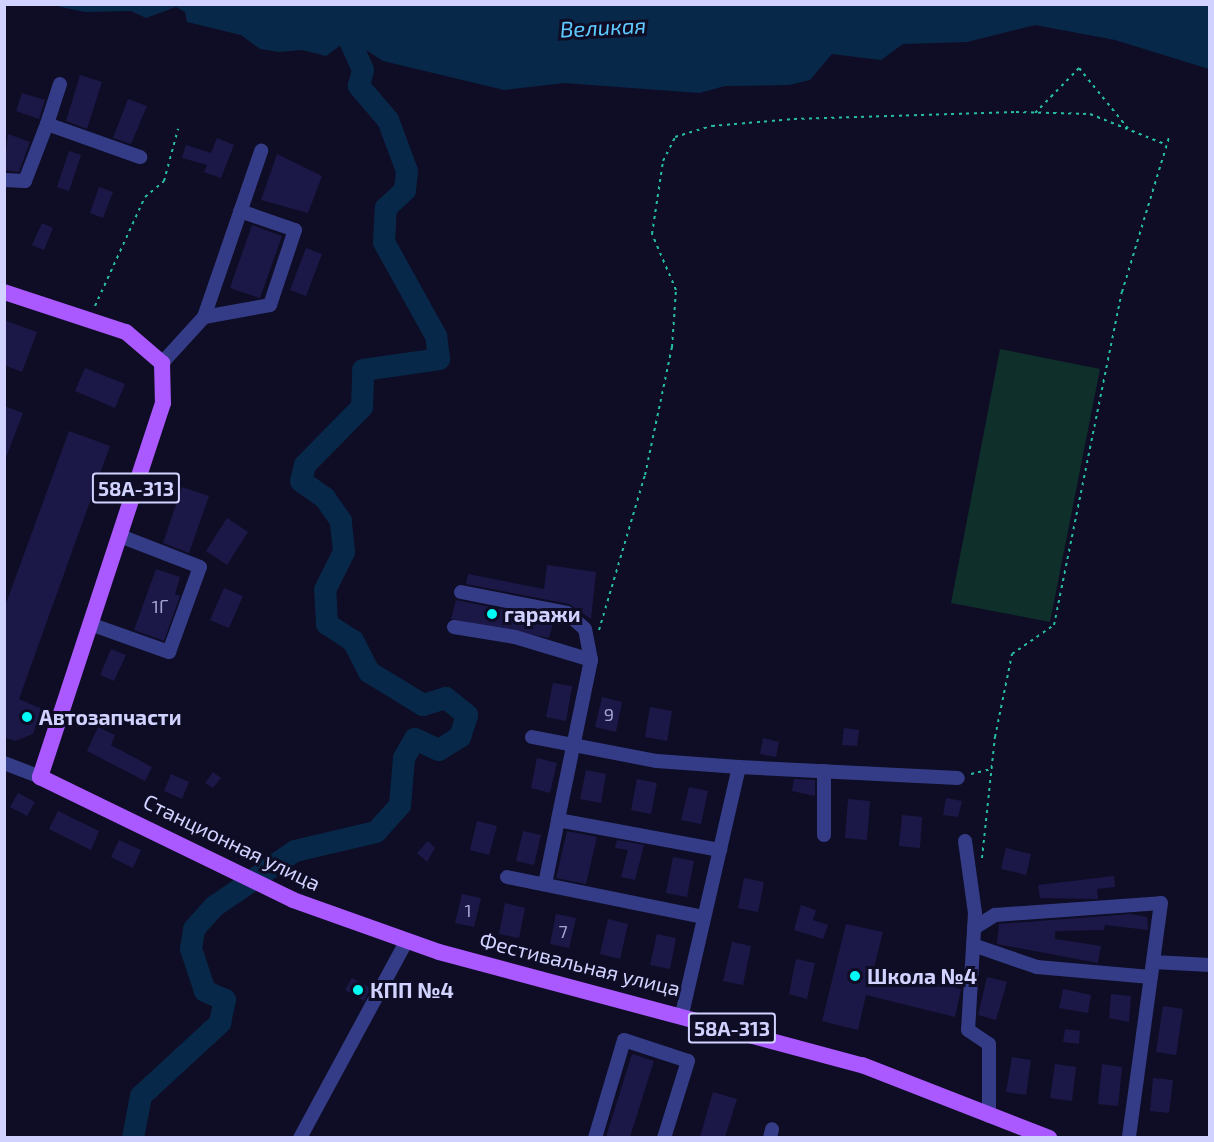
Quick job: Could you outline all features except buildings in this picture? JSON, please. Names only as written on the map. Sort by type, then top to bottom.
[{"type":"main road","points":[[4,292],[126,332],[162,363]]},
{"type":"main road","name":"58А-313","points":[[40,777],[164,404],[162,363]]},
{"type":"main road","name":"Станционная улица","points":[[40,777],[293,900],[407,940]]},
{"type":"main road","name":"Фестивальная улица","points":[[407,940],[862,1065],[989,1116],[1049,1137]]},
{"type":"street","points":[[4,180],[25,181],[60,84]]},
{"type":"street","points":[[46,124],[140,157]]},
{"type":"street","points":[[162,363],[204,316],[261,151]]},
{"type":"street","points":[[204,316],[270,305],[295,230],[240,211]]},
{"type":"street","points":[[90,624],[170,652],[200,567],[120,536]]},
{"type":"street","points":[[461,592],[567,613],[585,629],[591,660],[545,885]]},
{"type":"street","points":[[454,627],[507,635],[591,660]]},
{"type":"street","points":[[532,737],[657,762],[958,778]]},
{"type":"street","points":[[4,763],[40,777]]},
{"type":"street","points":[[682,1014],[739,767]]},
{"type":"street","points":[[824,771],[824,835]]},
{"type":"street","points":[[558,820],[720,850]]},
{"type":"street","points":[[965,841],[974,928],[968,1030],[989,1044],[989,1116]]},
{"type":"street","points":[[507,877],[704,917]]},
{"type":"street","points":[[974,928],[995,915],[1161,903],[1128,1137]]},
{"type":"street","points":[[300,1137],[407,940]]},
{"type":"street","points":[[973,945],[1037,967],[1151,976]]},
{"type":"street","points":[[1153,962],[1209,965]]},
{"type":"street","points":[[595,1137],[624,1040],[688,1061],[664,1137]]},
{"type":"path","points":[[1035,113],[1079,68],[1130,132]]},
{"type":"path","points":[[591,660],[645,475],[672,347],[676,290],[652,234],[663,161],[675,137],[712,126],[794,119],[1035,113],[1090,114],[1167,145]]},
{"type":"path","points":[[89,320],[145,197],[164,181],[178,129]]},
{"type":"path","points":[[980,869],[991,769],[1012,654],[1054,625],[1120,303],[1170,134]]},
{"type":"path","points":[[958,778],[991,769]]},
{"type":"green space","points":[[1000,349],[1100,369],[1050,622],[951,603]]},
{"type":"water","name":"Великая","points":[[52,5],[1209,5],[1209,69],[1115,40],[1035,25],[967,42],[903,44],[881,60],[832,54],[810,80],[789,85],[725,86],[699,93],[564,83],[504,90],[383,61],[349,39],[326,56],[302,50],[279,52],[260,49],[241,35],[187,22],[185,12],[176,7],[146,18],[131,11],[85,12]]},
{"type":"waterway","points":[[133,1138],[141,1096],[220,1023],[225,1000],[205,991],[191,949],[194,929],[215,906],[295,851],[376,832],[400,805],[404,758],[415,739],[439,750],[460,737],[467,715],[446,698],[423,705],[369,672],[353,641],[327,624],[325,590],[344,552],[341,521],[325,498],[301,481],[305,465],[362,407],[363,370],[439,359],[436,336],[384,242],[386,208],[405,190],[407,171],[388,120],[359,86],[363,70],[349,39],[358,4]]},
{"type":"place","name":"гаражи","points":[[492,614]]},
{"type":"place","name":"Автозапчасти","points":[[27,717]]},
{"type":"place","name":"Школа №4","points":[[855,976]]},
{"type":"place","name":"КПП №4","points":[[358,990]]}]
